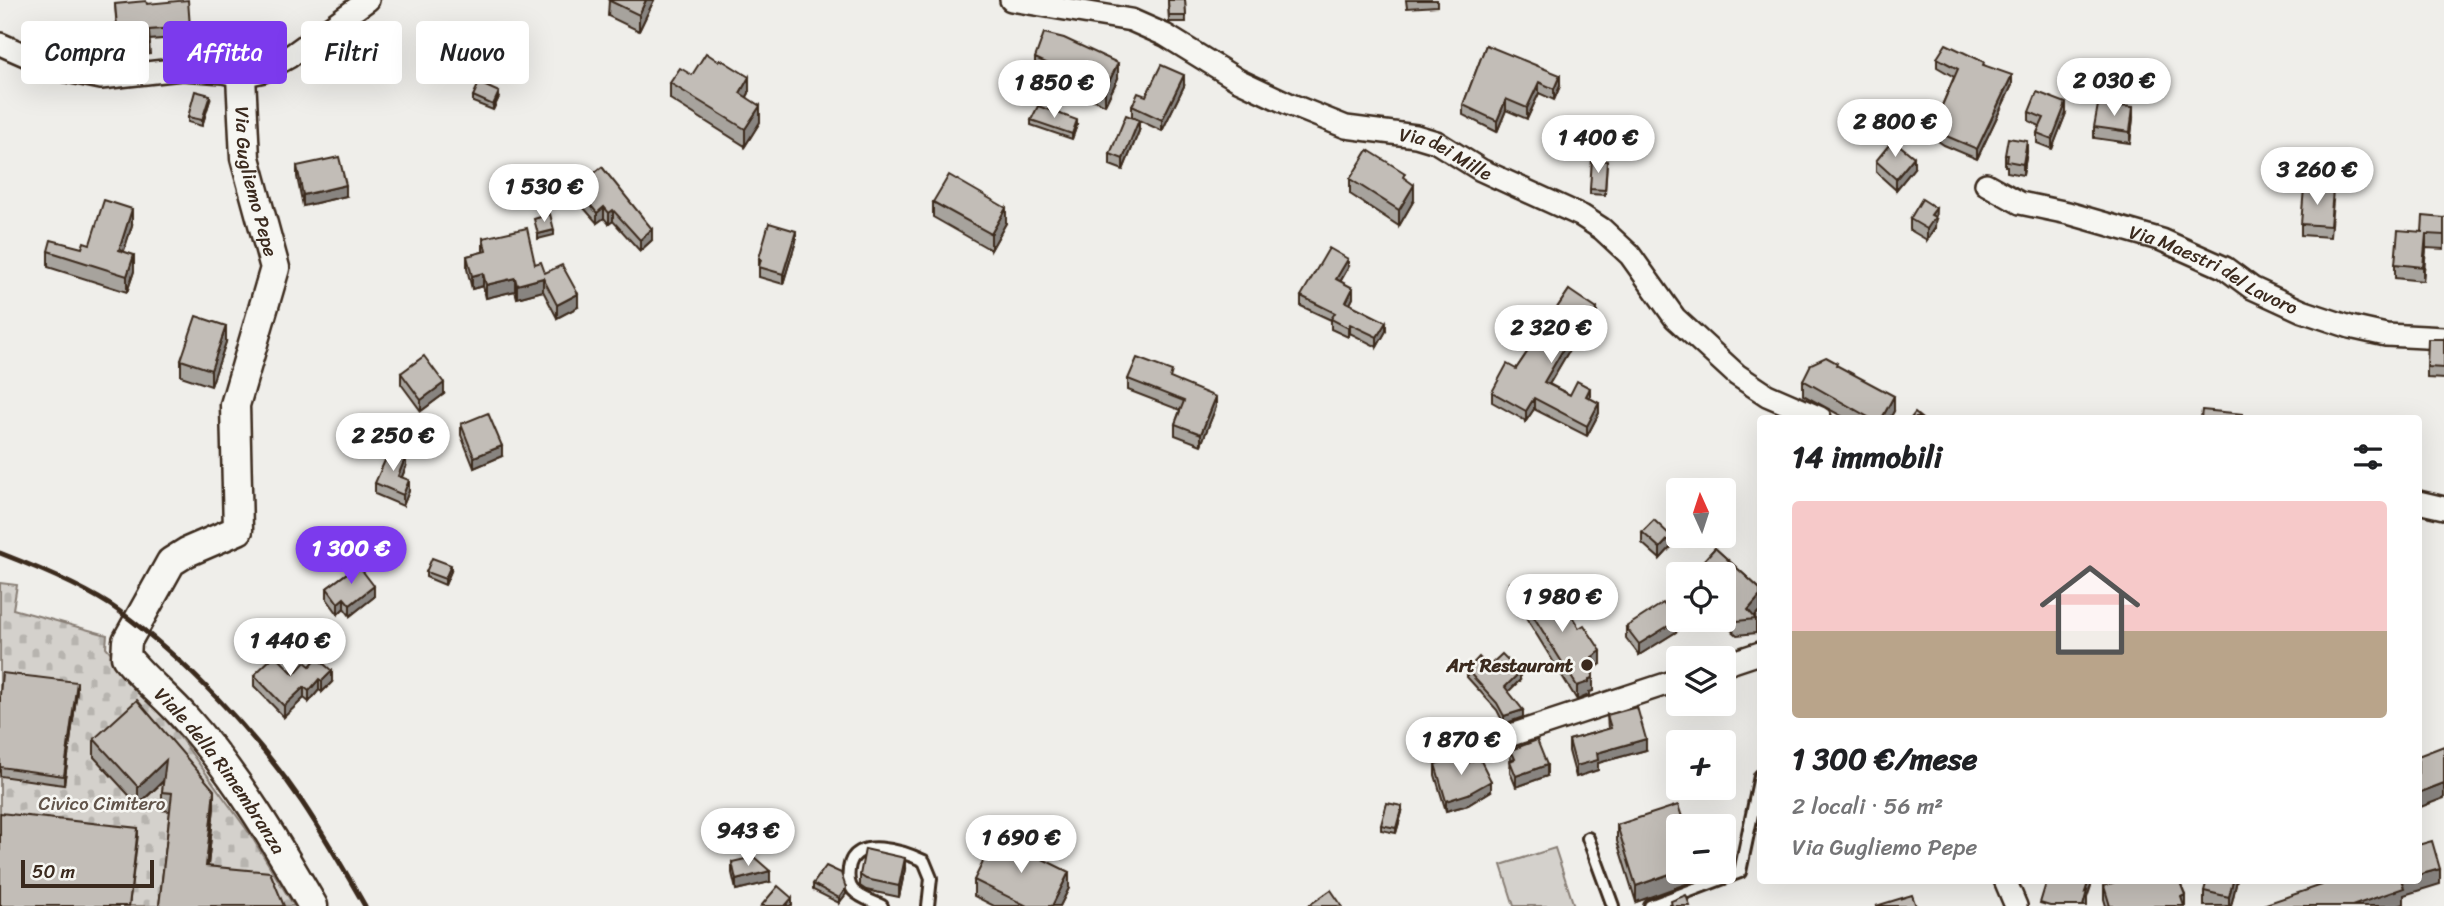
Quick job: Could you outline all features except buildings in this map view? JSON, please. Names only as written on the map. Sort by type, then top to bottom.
[{"type":"street","points":[[287,58],[368,0]]},
{"type":"street","name":"Via dei Mille","points":[[1011,0],[1131,20],[1165,35],[1238,80],[1289,104],[1346,127],[1416,136],[1436,142],[1481,170],[1582,216],[1602,229],[1630,255],[1675,317],[1737,375],[1767,395],[1813,415]]},
{"type":"street","points":[[0,44],[57,69],[101,78],[163,71]]},
{"type":"street","name":"Via Gugliemo Pepe","points":[[127,641],[171,562],[187,552],[239,530],[235,405],[275,268],[245,158],[241,84]]},
{"type":"street","name":"Via Maestri del Lavoro","points":[[1986,184],[2020,203],[2068,213],[2162,240],[2225,268],[2252,288],[2302,311],[2350,327],[2386,335],[2444,338]]},
{"type":"street","points":[[2422,503],[2444,508]]},
{"type":"street","name":"Viale della Rimembranza","points":[[127,641],[126,657],[141,677],[186,719],[251,804],[313,906]]},
{"type":"street","points":[[1736,661],[1757,654]]},
{"type":"street","points":[[1496,740],[1666,684]]},
{"type":"street","points":[[2007,884],[2016,906]]},
{"type":"lane","points":[[1650,906],[1740,872],[1757,790]]},
{"type":"lane","points":[[1588,838],[1613,906]]},
{"type":"lane","points":[[883,906],[855,892],[850,885],[850,863],[858,852],[875,848],[906,852],[924,861],[931,878],[928,906]]},
{"type":"green space","name":"Civico Cimitero","points":[[0,583],[17,585],[13,609],[107,635],[106,647],[179,736],[250,834],[294,906],[0,906]]},
{"type":"green space","points":[[1555,848],[1574,906],[1514,906],[1501,865]]},
{"type":"railway","points":[[0,553],[106,602],[144,630],[194,675],[241,724],[284,776],[365,906]]},
{"type":"place","name":"Art Restaurant","points":[[1587,665]]}]
